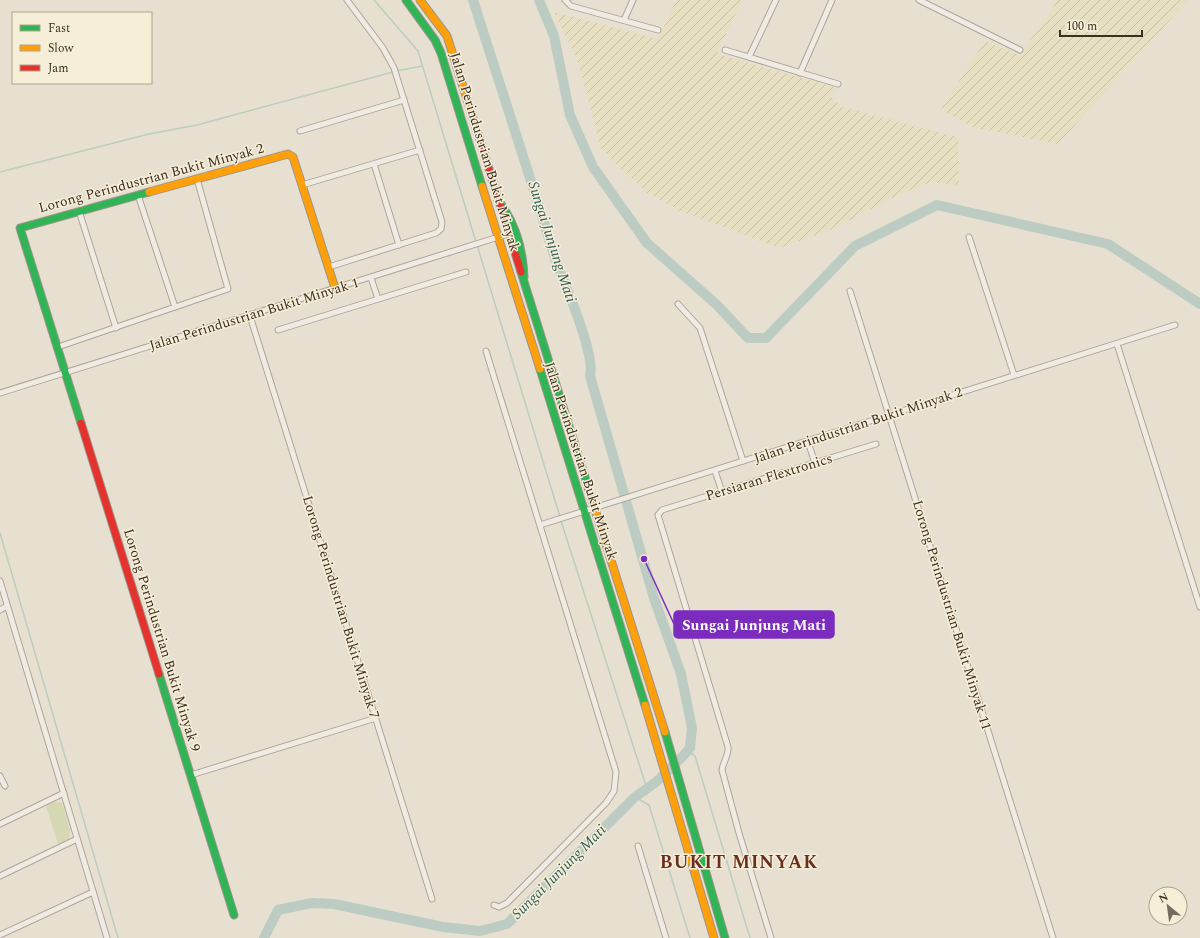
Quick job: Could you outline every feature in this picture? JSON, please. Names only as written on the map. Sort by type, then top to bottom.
[{"type":"main road","name":"Jalan Perindustrian Bukit Minyak","points":[[406,0],[435,40],[441,54],[497,237],[671,788],[714,938]]},
{"type":"main road","name":"Jalan Perindustrian Bukit Minyak","points":[[420,0],[447,36],[523,283],[668,741],[725,938]]},
{"type":"main road","name":"Lorong Perindustrian Bukit Minyak 2","points":[[20,228],[288,154],[293,157],[302,185]]},
{"type":"main road","points":[[302,185],[335,288]]},
{"type":"main road","points":[[497,198],[508,210],[523,256],[523,283]]},
{"type":"main road","name":"Lorong Perindustrian Bukit Minyak 9","points":[[20,228],[234,915]]},
{"type":"street","points":[[329,267],[436,233],[441,229],[442,222],[394,68],[383,48],[347,0]]},
{"type":"street","points":[[565,0],[571,6],[658,30]]},
{"type":"street","points":[[624,20],[633,0]]},
{"type":"street","points":[[749,57],[776,0]]},
{"type":"street","points":[[800,73],[832,0]]},
{"type":"street","points":[[919,0],[1020,50]]},
{"type":"street","points":[[725,50],[838,84]]},
{"type":"street","points":[[300,132],[404,100]]},
{"type":"street","points":[[302,185],[420,150]]},
{"type":"street","points":[[374,164],[399,245]]},
{"type":"street","points":[[58,347],[228,289],[197,179]]},
{"type":"street","points":[[138,195],[175,307]]},
{"type":"street","points":[[79,211],[116,328]]},
{"type":"street","name":"Jalan Perindustrian Bukit Minyak 1","points":[[0,393],[508,234]]},
{"type":"street","points":[[969,237],[1014,375]]},
{"type":"street","name":"Jalan Perindustrian Bukit Minyak 1","points":[[278,330],[466,272]]},
{"type":"street","points":[[371,278],[378,299]]},
{"type":"street","name":"Lorong Perindustrian Bukit Minyak 11","points":[[850,291],[1053,938]]},
{"type":"street","points":[[678,304],[700,328],[743,461]]},
{"type":"street","name":"Lorong Perindustrian Bukit Minyak 7","points":[[250,316],[432,899]]},
{"type":"street","name":"Jalan Perindustrian Bukit Minyak 2","points":[[540,525],[808,442],[1014,375],[1175,325]]},
{"type":"street","points":[[1117,344],[1200,607]]},
{"type":"street","points":[[486,351],[616,772],[614,791],[606,803],[507,904],[499,907],[494,905]]},
{"type":"street","points":[[808,442],[815,463]]},
{"type":"street","name":"Persiaran Flextronics","points":[[771,938],[739,833],[722,770],[728,750],[658,515],[662,510],[876,444]]},
{"type":"street","points":[[715,470],[722,492]]},
{"type":"street","points":[[0,582],[107,938]]},
{"type":"street","points":[[0,610],[7,606]]},
{"type":"street","points":[[191,776],[376,718]]},
{"type":"street","points":[[0,776],[5,786]]},
{"type":"street","points":[[0,824],[64,793]]},
{"type":"street","points":[[0,876],[77,839]]},
{"type":"street","points":[[638,846],[666,938]]},
{"type":"street","points":[[0,935],[93,892]]},
{"type":"shaded area","points":[[676,0],[742,0],[717,54],[838,88],[831,97],[842,107],[958,137],[959,185],[930,182],[894,197],[835,228],[780,248],[680,211],[646,192],[601,149],[578,61],[554,12],[658,39]]},
{"type":"shaded area","points":[[1058,0],[1188,0],[1058,144],[972,127],[941,109],[985,41],[1020,55]]},
{"type":"green space","points":[[55,801],[62,803],[70,830],[69,839],[58,844],[46,806]]},
{"type":"waterway","points":[[374,0],[418,51],[476,242]]},
{"type":"waterway","name":"Sungai Junjung Mati","points":[[264,938],[278,910],[312,903],[334,904],[443,927],[480,931],[507,924],[635,797],[656,782],[690,748],[692,728],[681,674],[654,598],[590,376],[591,365],[584,334],[554,255],[473,0]]},
{"type":"waterway","points":[[539,0],[554,36],[570,115],[593,167],[647,243],[717,305],[748,338],[766,338],[855,246],[937,205],[1108,244],[1200,304]]},
{"type":"waterway","points":[[396,71],[422,66]]},
{"type":"waterway","points":[[0,172],[149,134],[197,125],[393,72]]},
{"type":"waterway","points":[[477,245],[560,517]]},
{"type":"waterway","points":[[561,521],[647,789]]},
{"type":"waterway","points":[[0,533],[118,938]]},
{"type":"waterway","points":[[687,751],[695,756],[750,938]]},
{"type":"waterway","points":[[635,797],[649,805],[690,938]]},
{"type":"traffic: fast","points":[[406,0],[435,40],[441,53],[482,186]]},
{"type":"traffic: fast","points":[[81,423],[20,228],[149,192]]},
{"type":"traffic: fast","points":[[498,200],[509,217],[517,236],[522,256],[524,277]]},
{"type":"traffic: fast","points":[[521,272],[593,503]]},
{"type":"traffic: fast","points":[[540,369],[645,705]]},
{"type":"traffic: fast","points":[[159,674],[234,915]]},
{"type":"traffic: fast","points":[[665,732],[725,938]]},
{"type":"traffic: slow","points":[[420,0],[447,36],[479,137]]},
{"type":"traffic: slow","points":[[149,192],[288,154],[293,157],[335,288]]},
{"type":"traffic: slow","points":[[482,186],[540,369]]},
{"type":"traffic: slow","points":[[593,503],[665,732]]},
{"type":"traffic: slow","points":[[645,705],[714,938]]},
{"type":"traffic: jam","points":[[479,137],[521,272]]},
{"type":"traffic: jam","points":[[81,423],[159,674]]},
{"type":"place","name":"Sungai Junjung Mati","points":[[644,559]]},
{"type":"district","name":"BUKIT MINYAK","points":[[739,862]]}]
